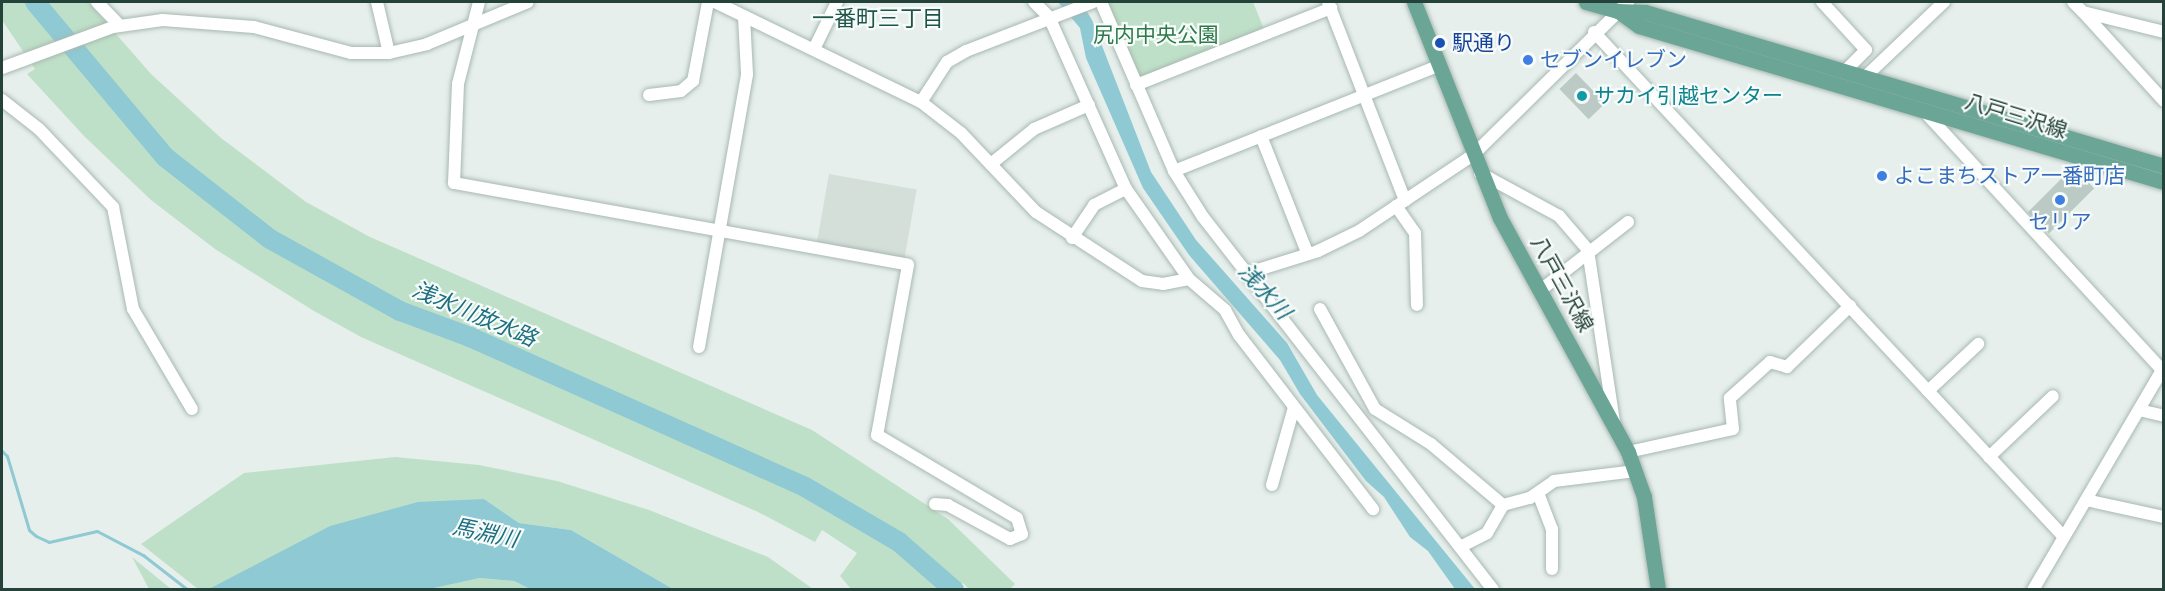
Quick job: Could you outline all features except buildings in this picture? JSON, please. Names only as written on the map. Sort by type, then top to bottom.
[{"type":"main road","name":"八戸三沢線","points":[[1414,2],[1500,218],[1542,290],[1628,452],[1655,551],[1658,590]]},
{"type":"main road","name":"八戸三沢線","points":[[1586,2],[1623,6],[1645,12],[2163,166]]},
{"type":"main road","name":"八戸三沢線","points":[[1623,6],[1639,26],[2163,182]]},
{"type":"street","points":[[97,2],[116,27]]},
{"type":"street","points":[[377,2],[389,53]]},
{"type":"street","points":[[479,2],[458,84],[454,183],[908,265],[877,435],[1017,518],[1022,534],[1010,538],[948,505],[935,504]]},
{"type":"street","points":[[2,68],[116,27],[189,20],[285,32],[351,52],[389,53],[472,25],[528,2]]},
{"type":"street","points":[[650,95],[681,90],[693,81],[708,2]]},
{"type":"street","points":[[715,2],[921,102],[992,164],[1035,212],[1142,281],[1163,284],[1188,279]]},
{"type":"street","points":[[814,49],[837,2]]},
{"type":"street","points":[[1034,2],[1052,17],[1126,189],[1188,279],[1225,310],[1294,407],[1373,509]]},
{"type":"street","points":[[921,102],[947,62],[1093,2]]},
{"type":"street","points":[[1101,2],[1174,171],[1248,273],[1493,590]]},
{"type":"street","points":[[1865,77],[1944,2]]},
{"type":"street","points":[[2073,2],[2163,101]]},
{"type":"street","points":[[1827,3],[1866,50],[1845,71]]},
{"type":"street","points":[[1136,85],[1330,5],[1401,203],[1415,233],[1417,305]]},
{"type":"street","points":[[1248,273],[1359,231],[1473,155],[1594,32],[1623,6]]},
{"type":"street","points":[[2084,12],[2163,32]]},
{"type":"street","points":[[699,347],[747,74],[744,17]]},
{"type":"street","points":[[1594,32],[2063,536]]},
{"type":"street","points":[[1174,171],[1438,66]]},
{"type":"street","points":[[2,100],[39,129],[113,207],[133,309],[192,409]]},
{"type":"street","points":[[992,164],[1034,129],[1089,105]]},
{"type":"street","points":[[1923,110],[2163,368],[2033,590]]},
{"type":"street","points":[[1261,136],[1307,252]]},
{"type":"street","points":[[1480,172],[1559,216],[1588,250],[1614,423]]},
{"type":"street","points":[[1072,238],[1094,205],[1126,189]]},
{"type":"street","points":[[1542,290],[1588,250],[1628,222]]},
{"type":"street","points":[[1628,452],[1733,429],[1730,398],[1770,362],[1787,367],[1850,306]]},
{"type":"street","points":[[1320,309],[1375,409],[1431,444],[1503,505]]},
{"type":"street","points":[[1929,391],[1978,344]]},
{"type":"street","points":[[1989,457],[2053,396]]},
{"type":"street","points":[[1272,485],[1294,407]]},
{"type":"street","points":[[2139,410],[2163,416]]},
{"type":"street","points":[[1460,547],[1487,532],[1503,505],[1538,493],[1554,481],[1635,471]]},
{"type":"street","points":[[1538,493],[1552,529],[1551,569]]},
{"type":"street","points":[[2086,500],[2163,517]]},
{"type":"shaded area","points":[[829,174],[917,189],[904,260],[816,245]]},
{"type":"green space","points":[[2,2],[88,2],[151,74],[221,138],[306,202],[370,237],[812,430],[948,519],[1015,584],[1009,590],[969,589],[963,583],[954,589],[851,589],[840,576],[857,553],[822,530],[815,542],[758,512],[361,337],[314,311],[215,249],[151,200],[84,136],[27,74],[35,69],[2,20]]},
{"type":"green space","name":"尻内中央公園","points":[[1106,2],[1253,2],[1264,29],[1138,79]]},
{"type":"green space","points":[[395,457],[479,465],[557,481],[649,510],[768,557],[813,589],[673,589],[571,530],[519,523],[484,499],[209,589],[198,589],[141,544],[244,473]]},
{"type":"green space","points":[[132,557],[171,589],[149,589]]},
{"type":"green space","points":[[480,578],[514,581],[530,589],[425,590]]},
{"type":"water","points":[[1058,2],[1081,2],[1092,20],[1151,172],[1196,240],[1287,343],[1317,395],[1475,589],[1455,589],[1428,551],[1410,537],[1384,497],[1366,481],[1300,394],[1280,360],[1189,255],[1143,188],[1086,58],[1080,28]]},
{"type":"water","name":"馬淵川","points":[[484,499],[519,523],[571,530],[673,589],[530,589],[514,581],[480,578],[425,590],[209,589],[330,526],[418,502]]},
{"type":"waterway","name":"浅水川放水路","points":[[35,2],[165,157],[270,239],[400,311],[470,337],[805,487],[899,542],[954,590]]},
{"type":"waterway","points":[[2,451],[7,456],[29,530],[36,536],[49,542],[97,531],[143,555],[188,590]]},
{"type":"place","name":"駅通り","points":[[1440,43]]},
{"type":"place","name":"セブンイレブン","points":[[1528,60]]},
{"type":"place","name":"サカイ引越センター","points":[[1582,96]]},
{"type":"place","name":"よこまちストア一番町店","points":[[1882,176]]},
{"type":"place","name":"セリア","points":[[2060,200]]},
{"type":"district","name":"一番町三丁目","points":[[878,20]]},
{"type":"water label","name":"浅水川","points":[[1264,292]]}]
